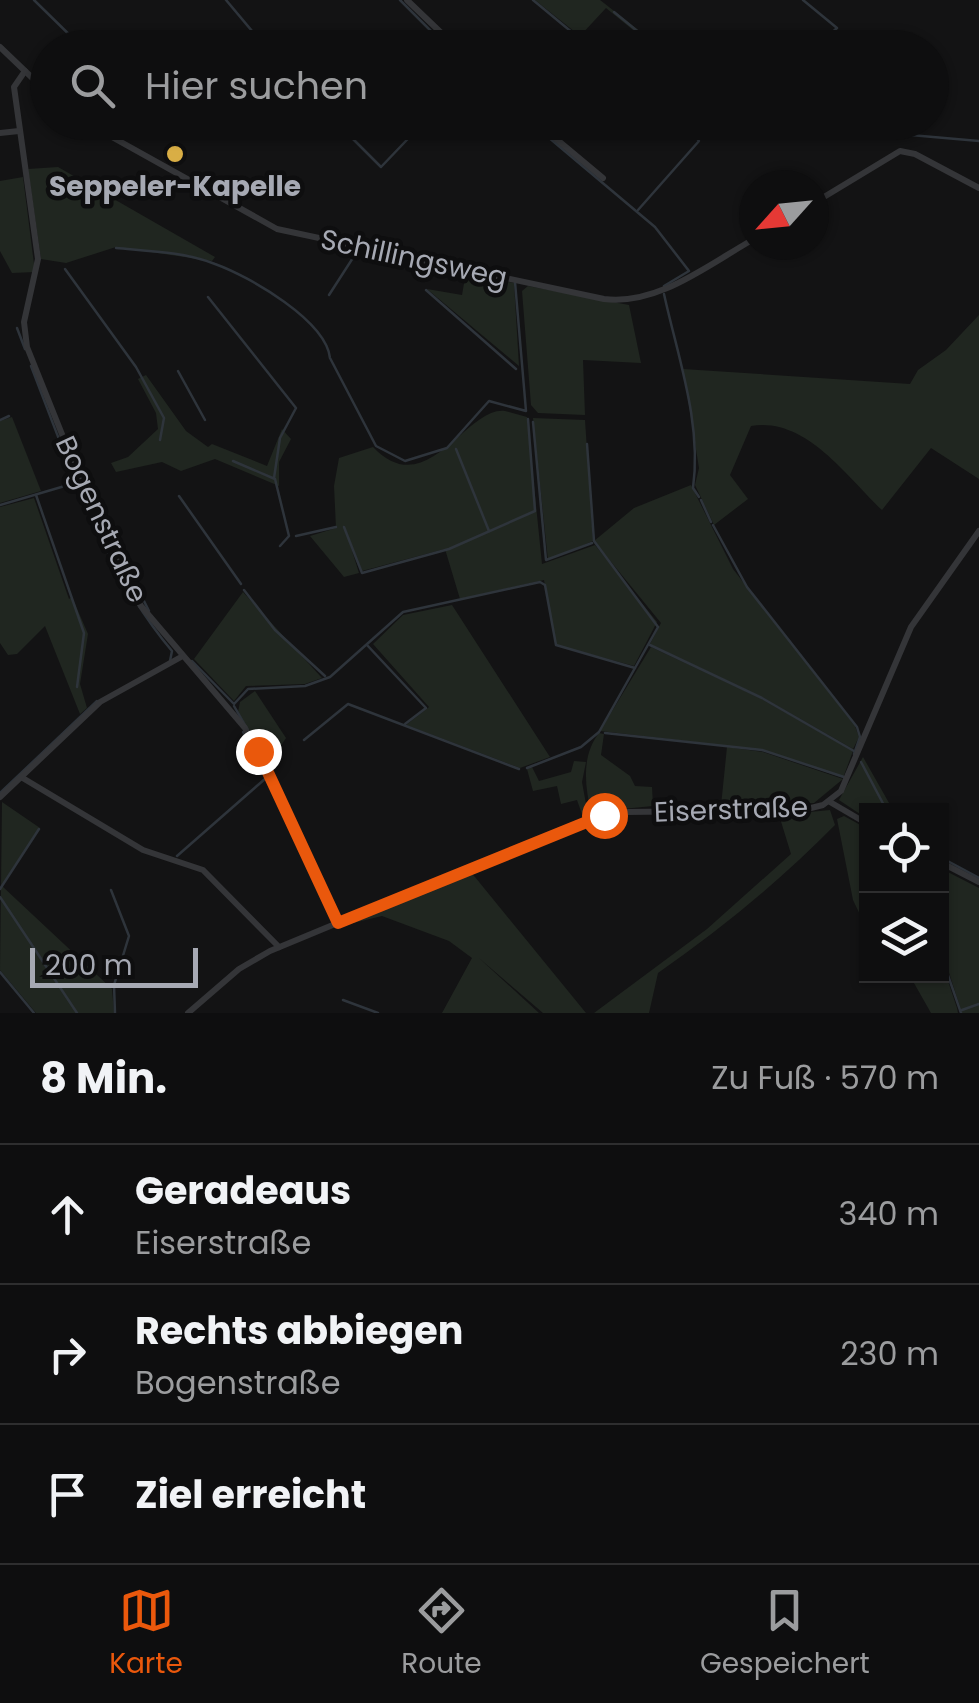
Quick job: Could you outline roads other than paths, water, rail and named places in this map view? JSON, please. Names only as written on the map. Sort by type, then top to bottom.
[{"type":"street","points":[[407,0],[438,30]]},
{"type":"street","points":[[0,47],[30,76]]},
{"type":"street","name":"Bogenstraße","points":[[24,71],[14,87],[38,259],[24,322],[27,347],[94,514],[141,606],[244,728],[338,923]]},
{"type":"street","points":[[0,133],[19,131]]},
{"type":"street","name":"Schillingsweg","points":[[118,140],[276,229],[604,299],[628,302],[650,296],[739,246]]},
{"type":"street","points":[[558,140],[603,178]]},
{"type":"street","points":[[829,194],[900,151],[915,154],[979,188]]},
{"type":"street","name":"Eiserstraße","points":[[188,1013],[239,969],[279,947],[604,815],[803,810],[830,802],[850,776],[912,626],[979,532]]},
{"type":"street","points":[[0,797],[100,702],[182,657]]},
{"type":"street","points":[[21,777],[143,850],[204,870],[279,947]]},
{"type":"street","points":[[830,802],[859,819]]},
{"type":"street","points":[[949,866],[979,882]]},
{"type":"waterway","points":[[34,0],[65,30]]},
{"type":"waterway","points":[[226,0],[251,30]]},
{"type":"waterway","points":[[400,0],[430,30]]},
{"type":"waterway","points":[[533,0],[569,30]]},
{"type":"waterway","points":[[803,0],[835,30]]},
{"type":"waterway","points":[[614,12],[636,30]]},
{"type":"waterway","points":[[949,138],[979,141]]},
{"type":"waterway","points":[[354,140],[381,167],[407,140]]},
{"type":"waterway","points":[[552,140],[655,227],[689,271],[664,286]]},
{"type":"waterway","points":[[638,210],[698,140]]},
{"type":"waterway","points":[[116,248],[203,260],[248,279],[284,302],[301,315],[325,344],[376,446],[405,461],[447,448],[489,401],[526,411],[515,282]]},
{"type":"waterway","points":[[329,295],[358,250]]},
{"type":"waterway","points":[[65,269],[136,367],[164,418],[160,440]]},
{"type":"waterway","points":[[426,290],[516,369]]},
{"type":"waterway","points":[[664,294],[691,415],[693,488],[699,497]]},
{"type":"waterway","points":[[208,297],[296,408],[280,438],[274,478]]},
{"type":"waterway","points":[[17,328],[25,349]]},
{"type":"waterway","points":[[31,366],[107,551],[126,586],[172,651],[170,661]]},
{"type":"waterway","points":[[178,371],[205,420]]},
{"type":"waterway","points":[[0,420],[9,416]]},
{"type":"waterway","points":[[344,527],[362,573],[449,549],[535,511],[528,419]]},
{"type":"waterway","points":[[533,422],[546,560],[592,543]]},
{"type":"waterway","points":[[527,768],[581,747],[599,732],[658,627],[594,541],[587,444]]},
{"type":"waterway","points":[[456,449],[489,531]]},
{"type":"waterway","points":[[233,461],[275,479],[289,536],[280,546]]},
{"type":"waterway","points":[[0,505],[75,483]]},
{"type":"waterway","points":[[85,483],[149,611]]},
{"type":"waterway","points":[[36,495],[84,633],[77,687]]},
{"type":"waterway","points":[[179,496],[241,584]]},
{"type":"waterway","points":[[701,500],[711,522]]},
{"type":"waterway","points":[[713,525],[747,587],[857,727],[860,737],[854,754]]},
{"type":"waterway","points":[[296,536],[336,527]]},
{"type":"waterway","points":[[192,661],[234,704],[248,689],[305,686],[330,677],[403,612],[540,582],[545,585],[556,645],[635,668]]},
{"type":"waterway","points":[[244,590],[275,630],[325,676]]},
{"type":"waterway","points":[[367,645],[426,708],[405,724]]},
{"type":"waterway","points":[[650,645],[762,698],[854,751]]},
{"type":"waterway","points":[[0,793],[97,701]]},
{"type":"waterway","points":[[304,740],[348,704],[519,769]]},
{"type":"waterway","points":[[234,706],[268,765]]},
{"type":"waterway","points":[[243,732],[249,743]]},
{"type":"waterway","points":[[605,733],[762,750],[844,777]]},
{"type":"waterway","points":[[861,762],[883,803]]},
{"type":"waterway","points":[[177,856],[266,778]]},
{"type":"waterway","points":[[0,889],[39,829]]},
{"type":"waterway","points":[[949,862],[979,878]]},
{"type":"waterway","points":[[111,890],[129,936],[114,985],[115,1013]]},
{"type":"waterway","points":[[0,897],[77,1013]]},
{"type":"waterway","points":[[0,972],[34,1013]]},
{"type":"waterway","points":[[949,978],[961,1013]]},
{"type":"waterway","points":[[343,1000],[378,1013]]},
{"type":"waterway","points":[[962,1010],[979,1004]]},
{"type":"place","name":"Seppeler-Kapelle","points":[[175,154]]}]
